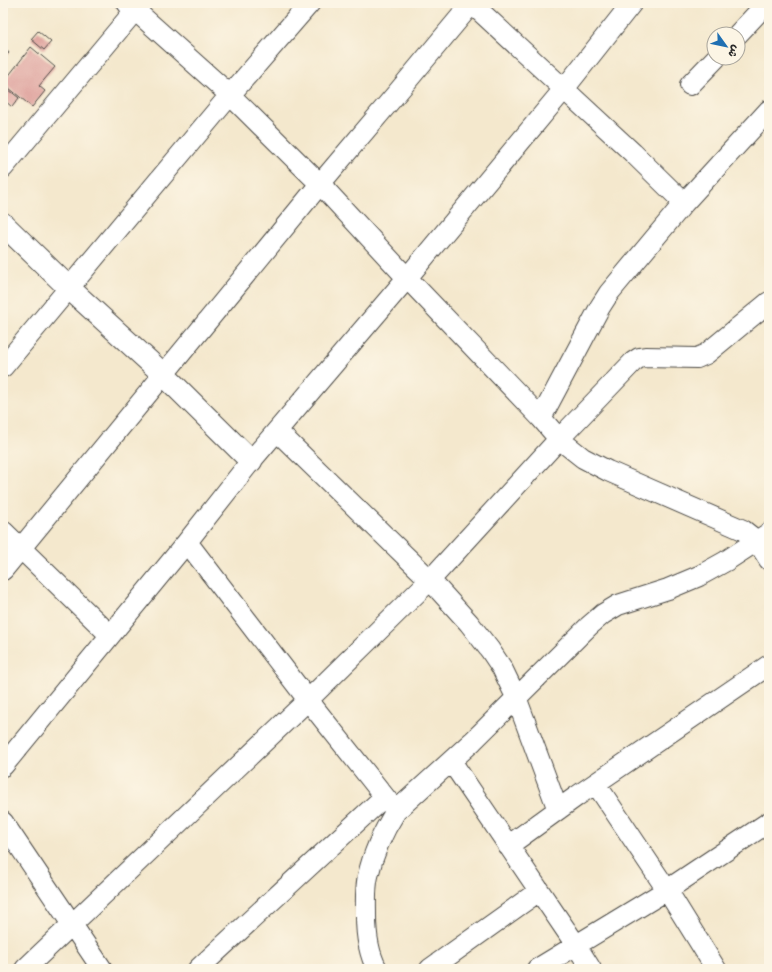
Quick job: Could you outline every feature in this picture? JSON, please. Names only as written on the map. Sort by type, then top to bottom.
[{"type":"street","points":[[3,367],[230,95],[310,3]]},
{"type":"street","points":[[3,570],[320,184],[472,3],[684,203]]},
{"type":"street","points":[[3,766],[252,461],[564,89],[632,3]]},
{"type":"street","points":[[745,26],[767,3]]},
{"type":"street","points":[[3,168],[134,5],[230,95],[320,184],[407,278],[541,418],[559,439],[583,458],[608,471],[743,530],[763,537]]},
{"type":"street","points":[[690,85],[708,66]]},
{"type":"street","points":[[541,418],[606,297],[684,203],[769,110]]},
{"type":"street","points":[[3,224],[69,288],[164,375],[252,461]]},
{"type":"street","points":[[25,969],[308,700],[430,580],[559,439],[633,362],[639,358],[645,357],[697,358],[706,354],[769,302]]},
{"type":"street","points":[[278,431],[430,580],[469,623],[490,650],[502,668],[516,697],[558,810]]},
{"type":"street","points":[[3,531],[110,635]]},
{"type":"street","points":[[763,537],[769,560]]},
{"type":"street","points":[[198,969],[390,804],[450,761],[473,741],[516,697],[603,614],[618,605],[668,589],[699,576],[726,561],[763,537]]},
{"type":"street","points":[[187,542],[390,804],[389,822],[372,861],[366,892],[366,933],[373,967]]},
{"type":"street","points":[[508,846],[558,810],[769,666]]},
{"type":"street","points":[[450,761],[591,969]]},
{"type":"street","points":[[596,784],[667,890],[716,969]]},
{"type":"street","points":[[3,822],[102,969]]},
{"type":"street","points":[[538,969],[667,890],[769,822]]},
{"type":"street","points":[[430,969],[539,891]]},
{"type":"building","points":[[38,31],[51,42],[44,50],[31,39]]},
{"type":"building","points":[[3,46],[9,53],[3,59]]},
{"type":"building","points":[[31,47],[55,67],[39,86],[45,91],[32,107],[3,83]]},
{"type":"building","points":[[3,85],[19,98],[12,107],[3,99]]}]
